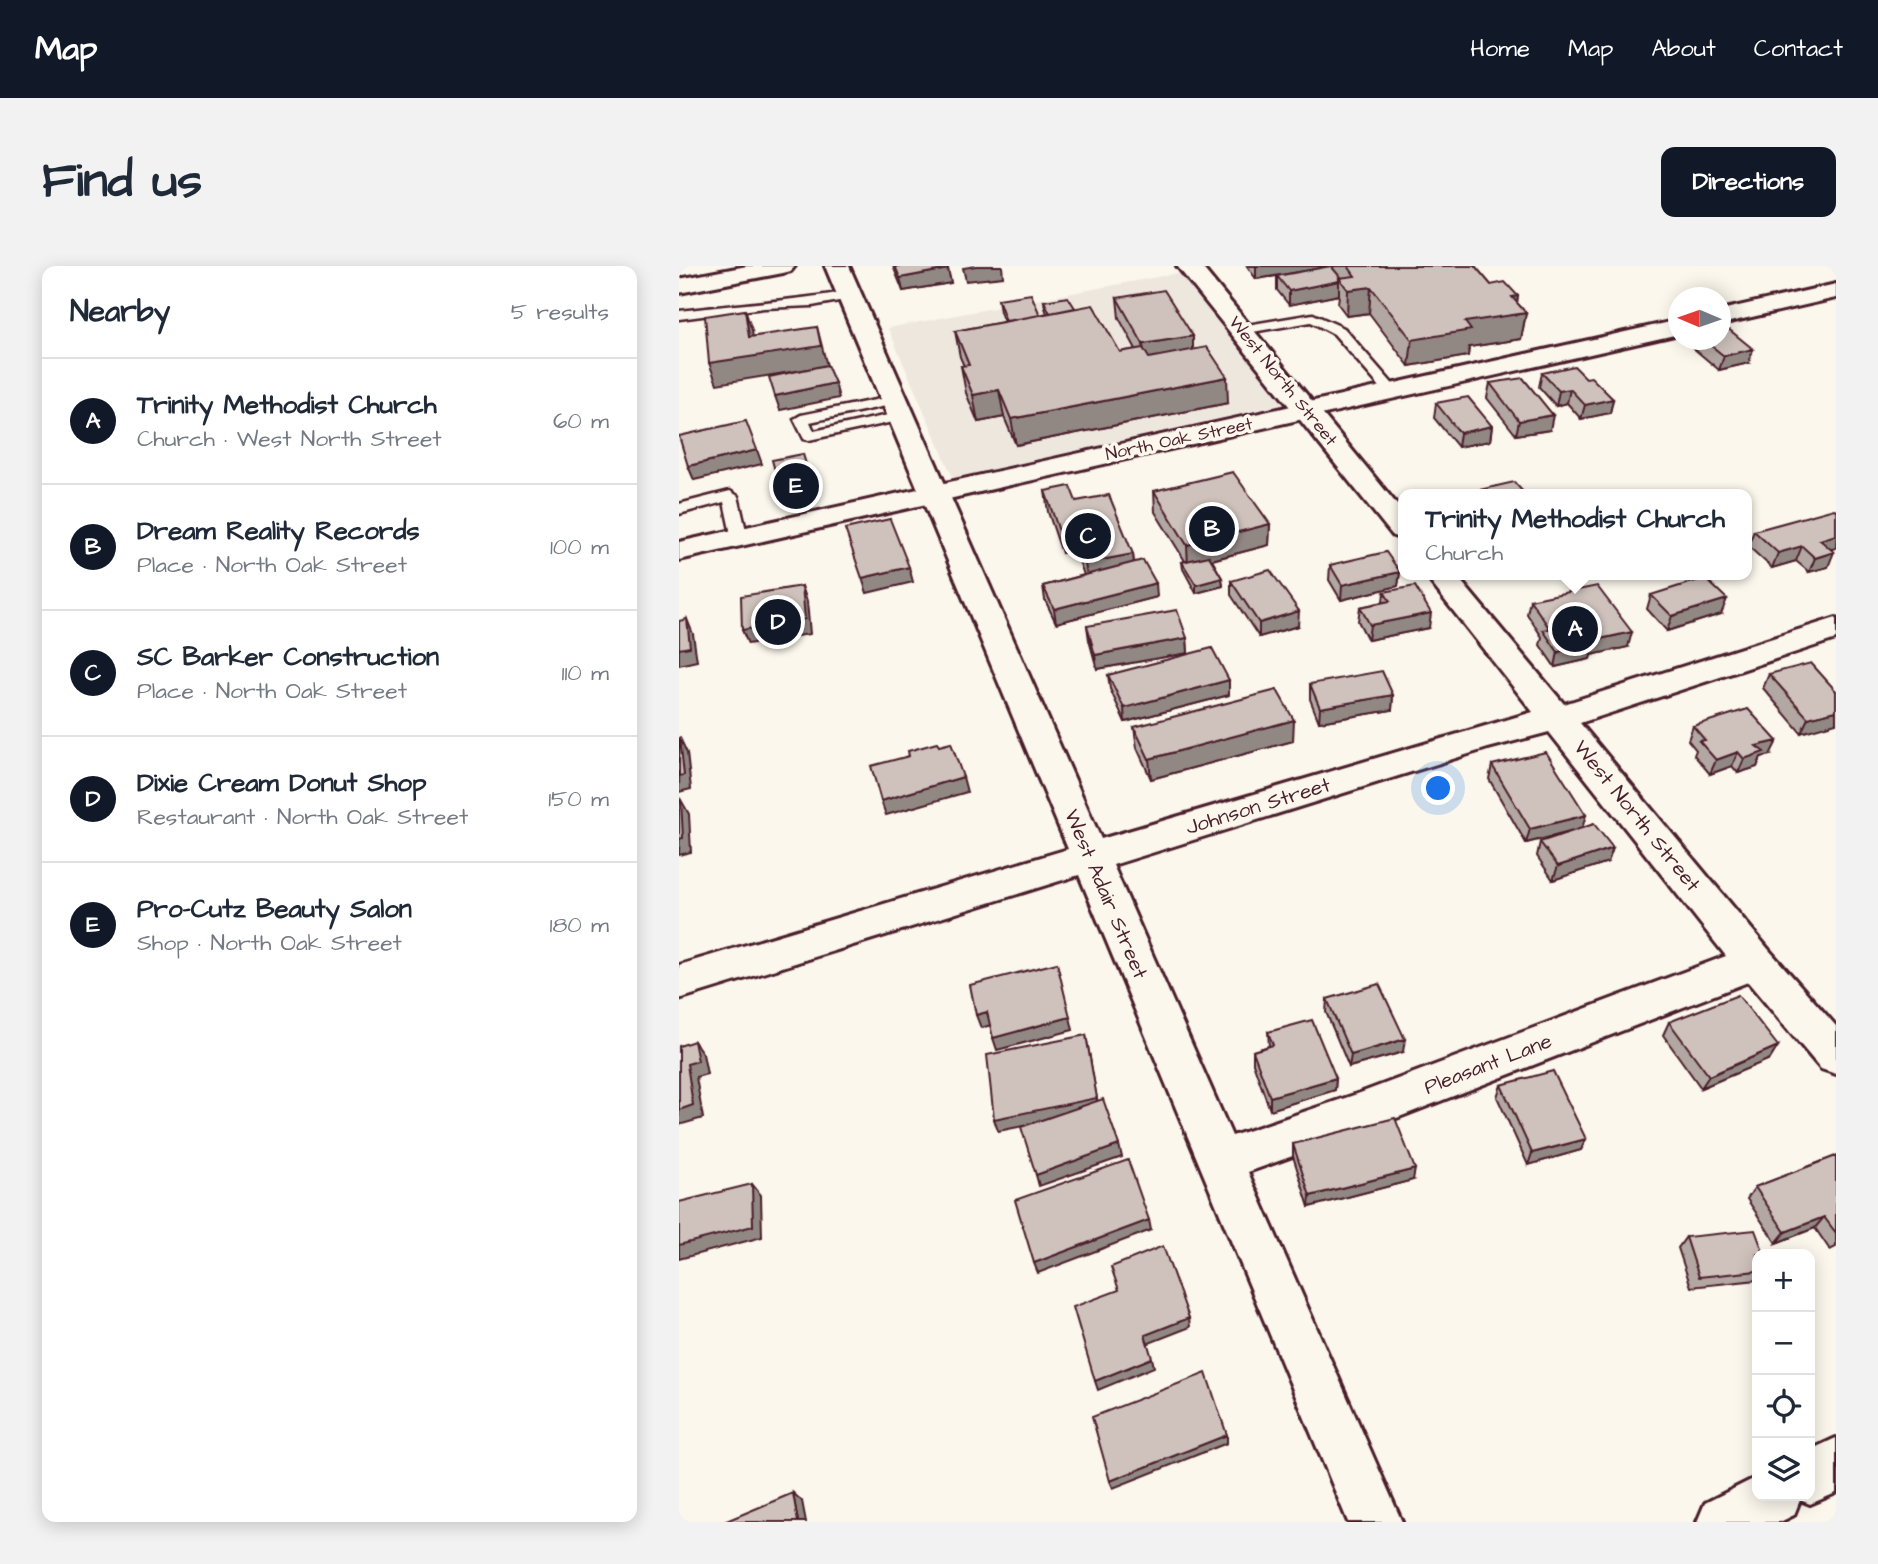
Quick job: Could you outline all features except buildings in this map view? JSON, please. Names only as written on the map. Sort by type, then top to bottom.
[{"type":"street","points":[[679,286],[783,266]]},
{"type":"street","name":"West North Street","points":[[1189,266],[1398,524]]},
{"type":"street","name":"West Adair Street","points":[[843,281],[1375,1522]]},
{"type":"street","points":[[1731,315],[1836,291]]},
{"type":"street","name":"North Oak Street","points":[[679,551],[1668,329]]},
{"type":"street","name":"West North Street","points":[[1444,580],[1755,962],[1836,1056]]},
{"type":"street","name":"Johnson Street","points":[[679,982],[1485,737],[1557,718],[1836,628]]},
{"type":"street","name":"Pleasant Lane","points":[[1219,1161],[1361,1112],[1755,962]]},
{"type":"street","points":[[1815,1475],[1836,1464]]},
{"type":"street","points":[[1724,1522],[1765,1501]]},
{"type":"lane","points":[[679,315],[764,304],[812,302],[843,281]]},
{"type":"lane","points":[[1241,330],[1313,318],[1339,331],[1392,392]]},
{"type":"lane","points":[[899,408],[809,436],[801,419],[899,408]]},
{"type":"lane","points":[[679,509],[730,496],[740,539]]},
{"type":"shaded area","points":[[1183,272],[1284,404],[953,478],[888,328]]},
{"type":"place","name":"Pro-Cutz Beauty Salon","points":[[796,486]]},
{"type":"place","name":"Dream Reality Records","points":[[1212,529]]},
{"type":"place","name":"SC Barker Construction","points":[[1088,536]]},
{"type":"place","name":"Dixie Cream Donut Shop","points":[[778,622]]},
{"type":"place","name":"Trinity Methodist Church","points":[[1575,629]]}]
